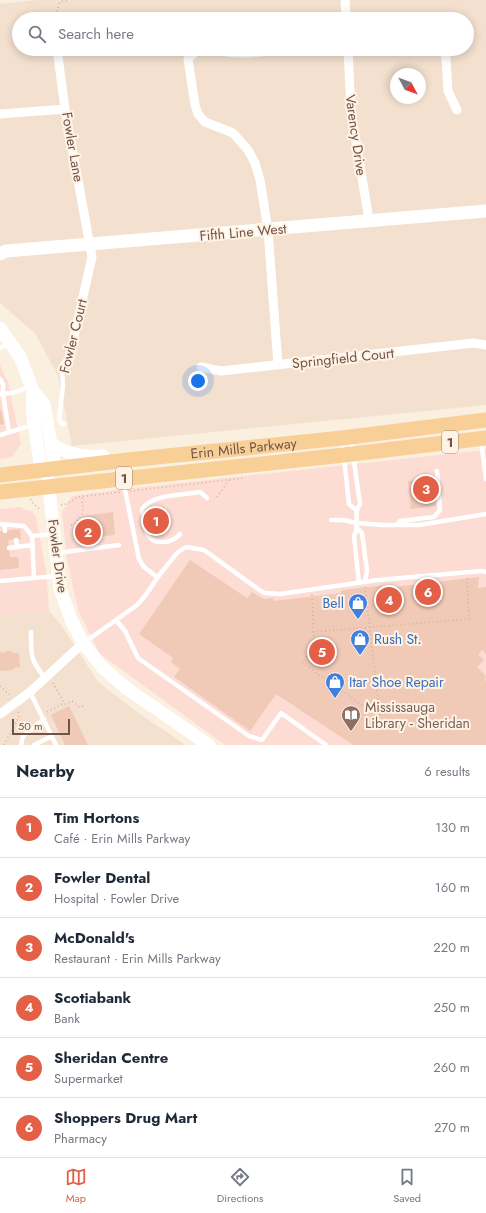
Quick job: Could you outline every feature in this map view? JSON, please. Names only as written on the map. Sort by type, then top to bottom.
[{"type":"main road","name":"Erin Mills Parkway","points":[[0,475],[486,420]]},
{"type":"main road","name":"Erin Mills Parkway","points":[[0,492],[48,487],[120,485],[348,454],[484,438]]},
{"type":"street","points":[[345,0],[346,12]]},
{"type":"street","name":"Fowler Lane","points":[[58,56],[66,109],[91,245]]},
{"type":"street","points":[[191,56],[188,59],[195,105],[198,114],[205,122],[234,133],[248,150],[255,163],[260,180],[268,230],[278,365]]},
{"type":"street","name":"Varency Drive","points":[[348,56],[351,111],[369,220]]},
{"type":"street","points":[[445,56],[448,91],[457,110]]},
{"type":"street","points":[[0,114],[66,109]]},
{"type":"street","name":"Fifth Line West","points":[[0,254],[6,251],[486,211]]},
{"type":"street","name":"Fowler Court","points":[[62,369],[69,358],[92,257],[91,245]]},
{"type":"street","points":[[0,328],[6,346],[20,357],[32,389],[44,404],[54,461],[46,470],[40,463],[32,410],[32,389]]},
{"type":"street","name":"Springfield Court","points":[[201,367],[221,371],[474,343],[486,345]]},
{"type":"street","points":[[51,444],[68,453],[89,458],[118,455],[128,460]]},
{"type":"street","name":"Fowler Drive","points":[[46,470],[60,590],[72,622],[83,643],[102,667],[126,688],[209,745]]},
{"type":"street","points":[[0,714],[30,692],[83,643]]},
{"type":"lane","name":"Fowler Court","points":[[62,369],[63,386],[59,419],[62,424],[64,424]]},
{"type":"lane","points":[[0,379],[3,384],[1,394],[10,432]]},
{"type":"lane","points":[[1,394],[32,389]]},
{"type":"lane","points":[[0,435],[26,427]]},
{"type":"lane","points":[[346,437],[348,454],[349,504],[356,510]]},
{"type":"lane","points":[[346,437],[348,454],[360,504],[356,510],[358,529],[362,533],[367,571],[365,582]]},
{"type":"lane","points":[[484,438],[486,479]]},
{"type":"lane","points":[[398,526],[400,521],[434,517],[438,513],[440,510],[437,471]]},
{"type":"lane","points":[[120,485],[139,559],[144,567],[157,577]]},
{"type":"lane","points":[[180,534],[169,541],[152,541],[146,535],[142,508],[146,503],[156,498],[200,492],[207,498]]},
{"type":"lane","points":[[331,520],[398,526],[438,522],[486,514]]},
{"type":"lane","points":[[4,531],[2,524],[15,527],[24,526],[32,536],[34,578]]},
{"type":"lane","points":[[358,529],[354,536],[359,583]]},
{"type":"lane","points":[[32,536],[54,534]]},
{"type":"lane","points":[[16,540],[17,547]]},
{"type":"lane","points":[[9,548],[33,545]]},
{"type":"lane","points":[[56,553],[119,545]]},
{"type":"lane","points":[[83,643],[137,605],[145,596],[157,577],[177,553],[186,547],[204,550],[265,593],[280,594],[365,582],[466,572],[486,572]]},
{"type":"lane","points":[[0,581],[59,575]]},
{"type":"lane","points":[[116,620],[126,631],[138,658],[248,736],[262,740],[282,713],[326,745]]},
{"type":"lane","points":[[31,632],[31,656],[34,665],[47,677]]},
{"type":"lane","points":[[30,692],[56,745]]},
{"type":"lane","points":[[21,745],[22,736],[43,717]]},
{"type":"lane","points":[[37,744],[52,736]]},
{"type":"path","points":[[56,12],[60,2],[68,0]]},
{"type":"path","points":[[217,497],[229,480]]},
{"type":"path","points":[[66,504],[78,497],[120,485]]},
{"type":"path","points":[[71,525],[75,524],[83,513],[82,496]]},
{"type":"path","points":[[32,501],[38,508]]},
{"type":"path","points":[[313,632],[469,619],[466,572]]},
{"type":"path","points":[[310,589],[312,597],[314,646],[302,663],[380,718],[368,627],[365,582]]},
{"type":"path","points":[[47,677],[65,704]]},
{"type":"path","points":[[0,686],[17,702],[19,717],[4,745]]},
{"type":"path","points":[[43,717],[62,704],[72,701],[79,707],[84,706]]},
{"type":"shaded area","points":[[38,0],[486,0],[486,405],[72,446],[58,376],[35,333],[0,303],[0,4]]},
{"type":"shaded area","points":[[0,365],[8,382],[21,444],[12,457],[0,459]]},
{"type":"shaded area","points":[[486,450],[486,745],[225,745],[100,654],[78,610],[67,559],[62,512],[72,496]]},
{"type":"shaded area","points":[[20,507],[32,512],[36,517],[46,571],[49,611],[0,614],[0,509]]},
{"type":"shaded area","points":[[49,611],[61,625],[98,682],[140,714],[186,745],[0,745],[0,614]]},
{"type":"building","points":[[0,410],[4,424],[0,425]]},
{"type":"building","points":[[433,478],[436,506],[411,509],[408,481]]},
{"type":"building","points":[[164,507],[165,529],[148,531],[145,510]]},
{"type":"building","points":[[113,512],[115,535],[74,539],[75,525],[83,516]]},
{"type":"building","points":[[20,529],[21,539],[8,540],[10,557],[18,557],[19,568],[0,570],[0,531]]},
{"type":"building","points":[[190,560],[247,598],[252,592],[264,599],[273,598],[274,601],[341,593],[342,590],[386,585],[386,588],[479,577],[478,588],[486,587],[486,654],[482,650],[478,655],[484,660],[477,667],[486,676],[486,745],[353,745],[276,694],[250,731],[174,677],[180,669],[171,662],[173,658],[139,634]]},
{"type":"building","points":[[6,651],[19,653],[20,667],[13,668],[13,670],[0,671],[0,652],[6,653]]},
{"type":"building","points":[[69,706],[88,745],[65,745],[51,715]]},
{"type":"place","name":"McDonald's","points":[[426,489]]},
{"type":"place","name":"Tim Hortons","points":[[156,521]]},
{"type":"place","name":"Fowler Dental","points":[[88,532]]},
{"type":"place","name":"Shoppers Drug Mart","points":[[428,592]]},
{"type":"place","name":"Scotiabank","points":[[389,600]]},
{"type":"place","name":"Bell","points":[[358,620]]},
{"type":"place","name":"Sheridan Centre","points":[[322,652]]},
{"type":"place","name":"Rush St.","points":[[360,656]]},
{"type":"place","name":"Itar Shoe Repair","points":[[335,699]]},
{"type":"place","name":"Mississauga Library - Sheridan","points":[[351,732]]}]
